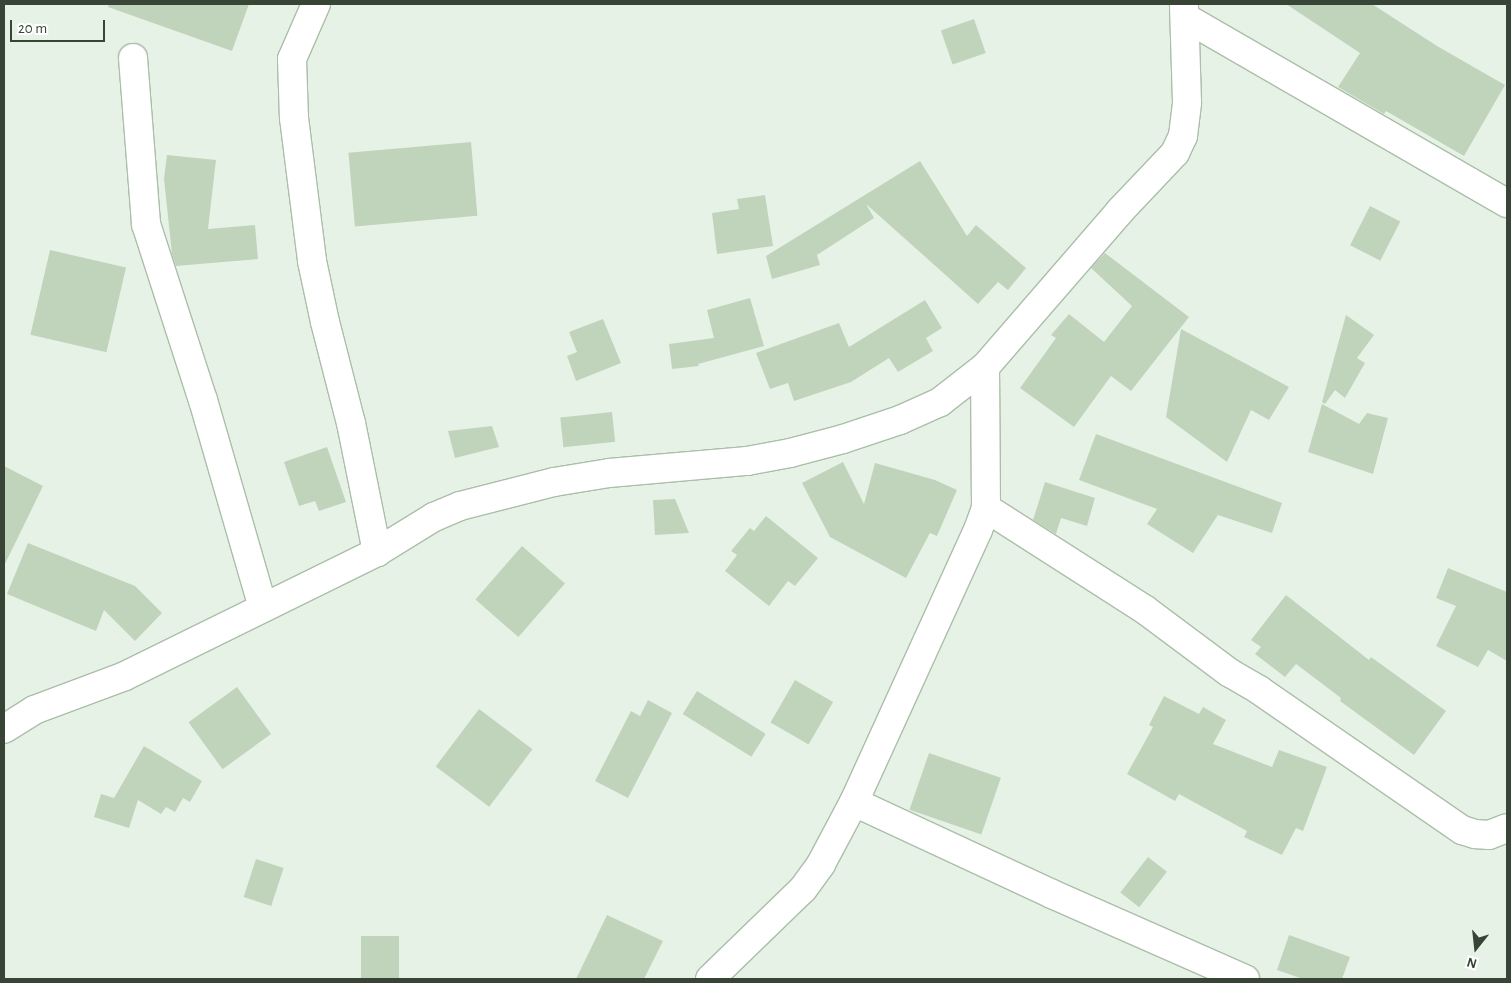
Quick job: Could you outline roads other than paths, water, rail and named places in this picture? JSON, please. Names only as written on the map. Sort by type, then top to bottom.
[{"type":"street","points":[[316,4],[292,59],[294,118],[312,262],[351,423],[377,552]]},
{"type":"street","points":[[1185,11],[1507,203]]},
{"type":"street","points":[[4,729],[34,710],[125,676],[377,552],[434,517],[460,506],[554,482],[609,473],[747,461],[843,439],[900,420],[940,402],[985,367],[1120,211],[1175,153],[1183,136],[1187,102],[1185,11]]},
{"type":"street","points":[[133,58],[146,224],[203,400],[263,608]]},
{"type":"street","points":[[710,979],[803,889],[821,864],[854,802],[978,530],[986,508],[985,367]]},
{"type":"street","points":[[986,508],[1144,609],[1230,673],[1259,690],[1462,830],[1475,834],[1489,834],[1507,828]]},
{"type":"street","points":[[854,802],[1052,894],[1245,979]]}]
